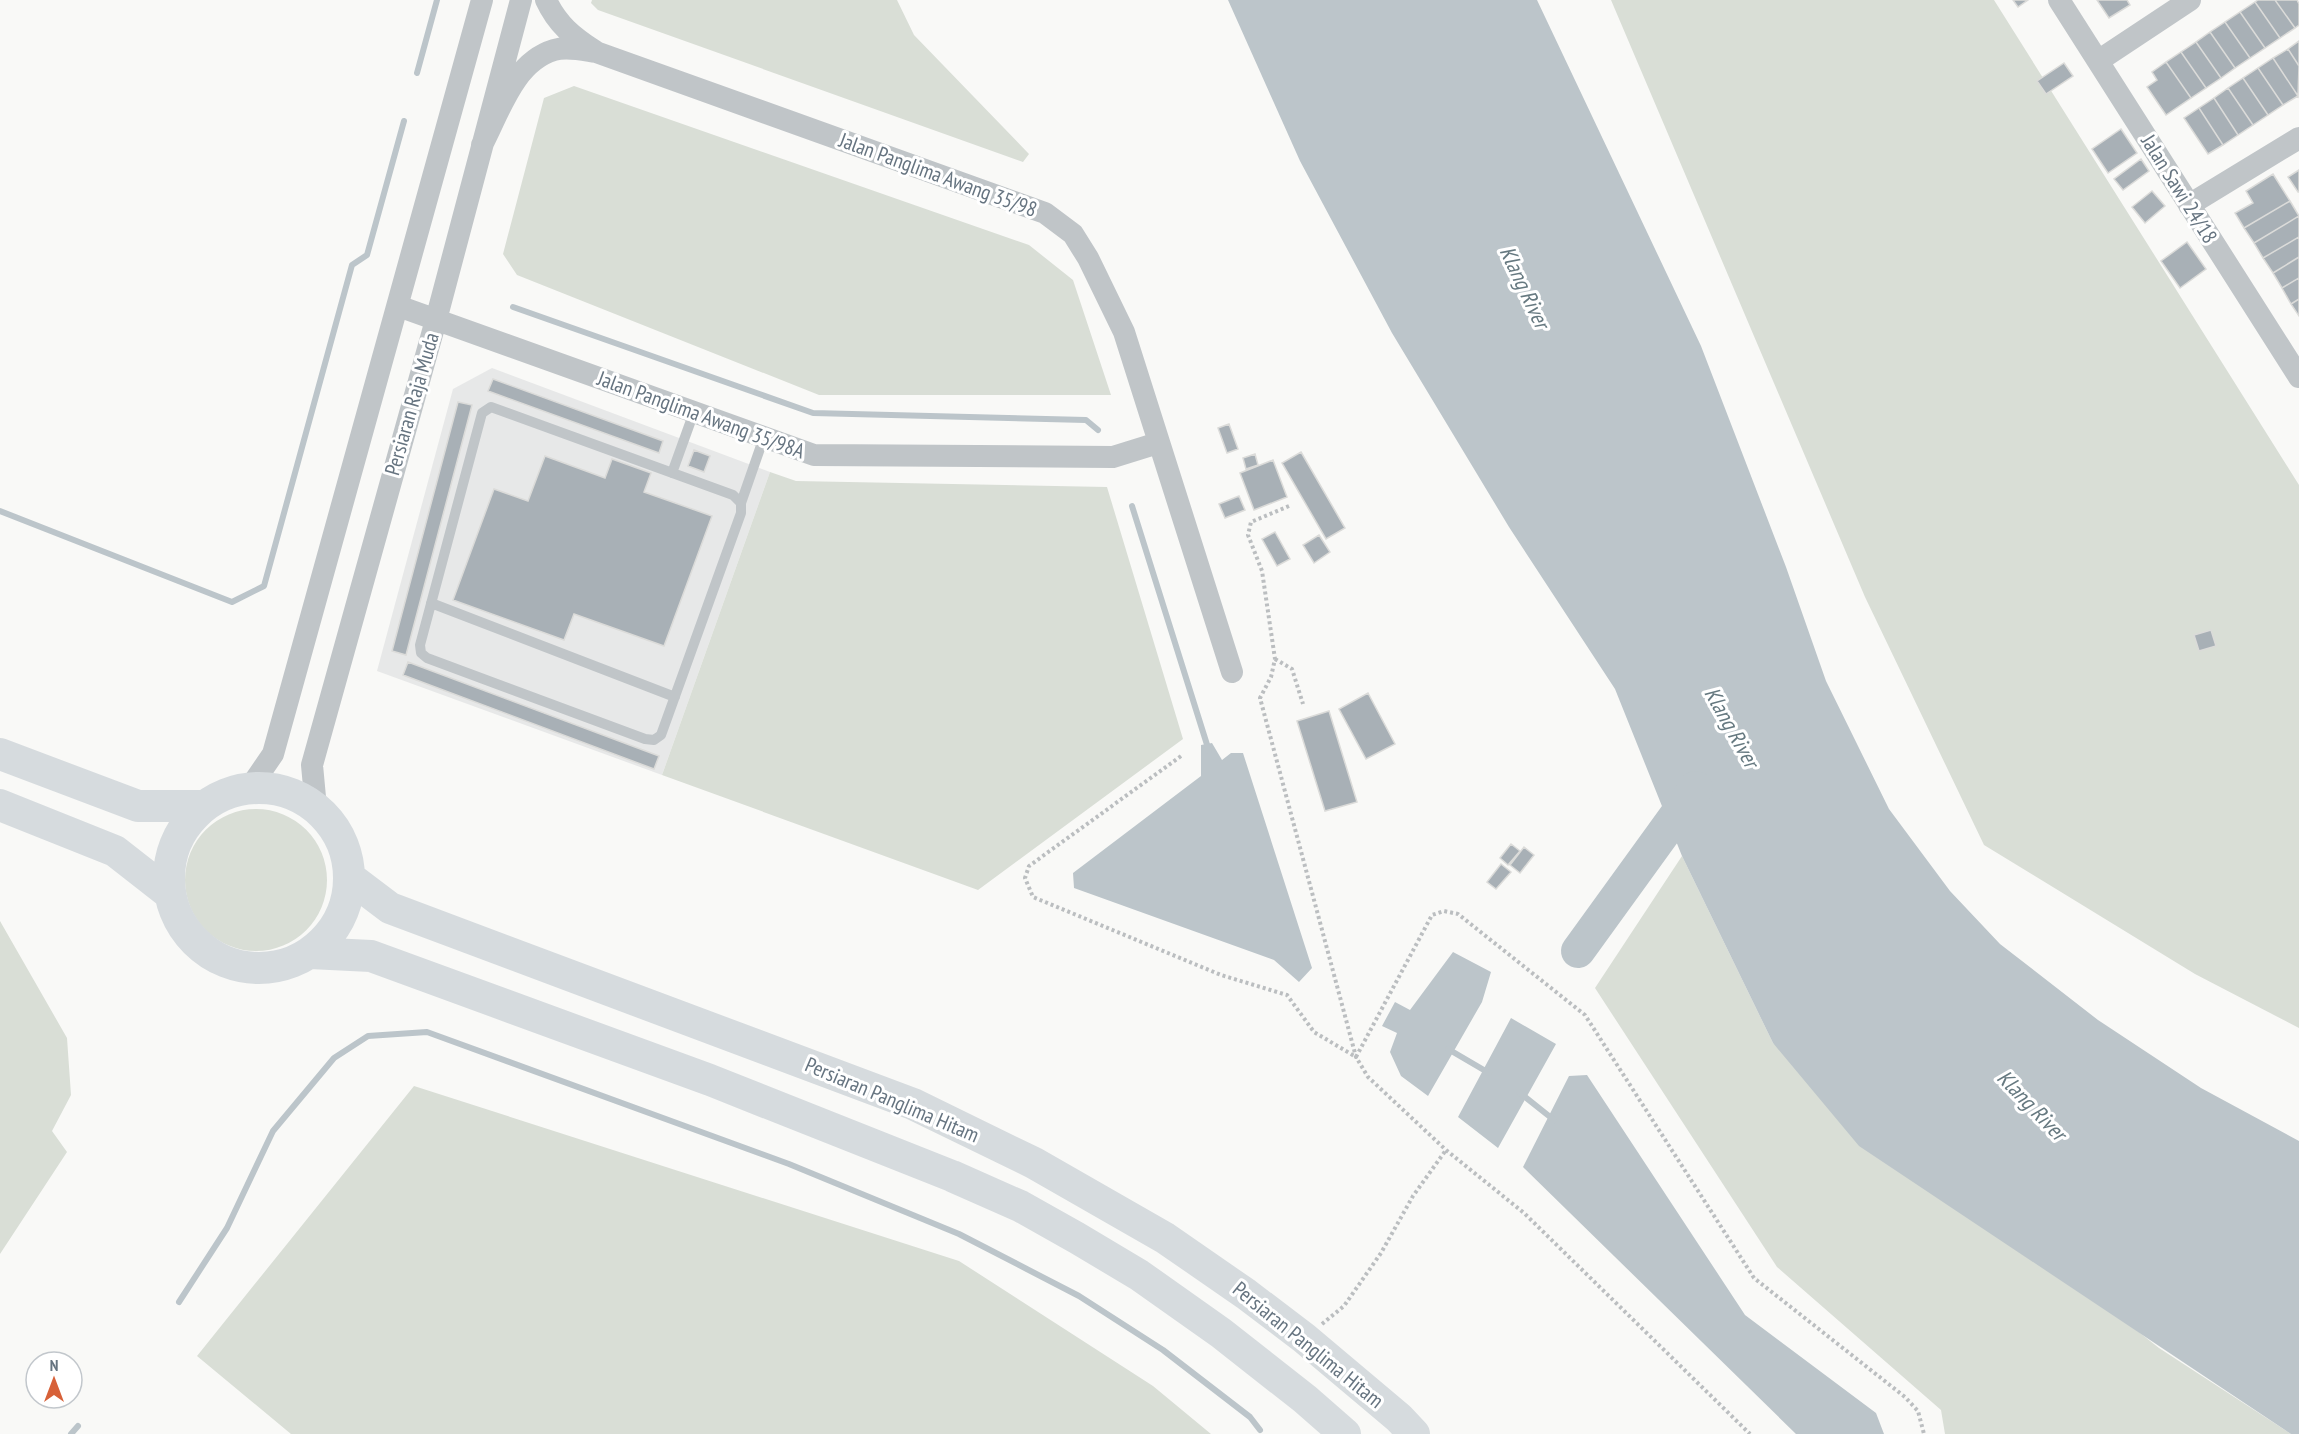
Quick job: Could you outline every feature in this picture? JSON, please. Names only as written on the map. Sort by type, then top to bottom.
[{"type":"main road","points":[[0,754],[138,806],[205,806]]},
{"type":"main road","points":[[267,788],[301,798],[316,808],[334,827],[345,851],[349,877],[345,906],[331,932],[310,953],[289,963],[266,968],[243,967],[222,960],[203,949],[188,934],[176,915],[170,894],[171,855],[179,836],[190,820],[205,806],[225,795],[249,789],[267,788]]},
{"type":"main road","points":[[0,806],[115,851],[170,894]]},
{"type":"main road","name":"Persiaran Panglima Hitam","points":[[349,877],[390,908],[913,1104],[1034,1163],[1165,1238],[1304,1338],[1399,1418],[1414,1434]]},
{"type":"main road","name":"Persiaran Panglima Hitam","points":[[310,953],[371,956],[721,1084],[952,1176],[1020,1206],[1148,1282],[1221,1333],[1332,1429]]},
{"type":"street","name":"Persiaran Raja Muda","points":[[249,789],[273,754],[482,0]]},
{"type":"street","name":"Persiaran Raja Muda","points":[[316,808],[312,765],[436,320],[520,0]]},
{"type":"street","points":[[546,0],[556,20],[576,39],[596,52]]},
{"type":"street","name":"Jalan Sawi 24/18","points":[[2059,0],[2299,377]]},
{"type":"street","points":[[2098,61],[2190,0]]},
{"type":"street","points":[[482,145],[518,75],[535,59],[556,50],[574,49],[596,52]]},
{"type":"street","name":"Jalan Panglima Awang 35/98","points":[[596,52],[1045,213],[1073,234],[1088,258],[1124,332],[1232,672]]},
{"type":"street","points":[[2189,205],[2299,138]]},
{"type":"street","name":"Jalan Panglima Awang 35/98A","points":[[398,306],[814,455],[1113,456],[1158,443]]},
{"type":"lane","points":[[741,502],[734,495],[491,407],[482,413],[420,645],[421,653],[427,658],[645,739],[654,740],[661,735],[675,697],[741,513],[741,502],[764,437]]},
{"type":"lane","points":[[672,473],[694,412]]},
{"type":"lane","points":[[431,603],[675,697]]},
{"type":"path","points":[[1289,506],[1251,522],[1248,535],[1262,571],[1275,659],[1271,677],[1260,698],[1356,1057],[1368,1077],[1446,1150],[1524,1213],[1750,1434]]},
{"type":"path","points":[[1275,659],[1292,669],[1303,704]]},
{"type":"path","points":[[1181,756],[1029,866],[1025,878],[1033,897],[1221,975],[1287,995],[1314,1032],[1356,1057]]},
{"type":"path","points":[[1356,1057],[1432,915],[1444,911],[1458,914],[1585,1015],[1754,1278],[1905,1397],[1918,1411],[1924,1434]]},
{"type":"path","points":[[1304,1338],[1344,1306],[1381,1253],[1413,1196],[1446,1150]]},
{"type":"shaded area","points":[[592,0],[897,0],[914,35],[1029,154],[1023,162],[598,10],[591,3]]},
{"type":"shaded area","points":[[1611,0],[1994,0],[2299,485],[2299,1028],[2195,974],[1984,845],[1865,597]]},
{"type":"shaded area","points":[[574,86],[1029,245],[1073,280],[1111,395],[819,395],[517,275],[503,254],[544,98]]},
{"type":"shaded area","points":[[492,368],[770,472],[662,775],[377,671],[453,389]]},
{"type":"shaded area","points":[[770,472],[796,481],[1107,487],[1183,739],[978,890],[662,775]]},
{"type":"shaded area","points":[[256,809],[283,814],[306,830],[322,853],[327,880],[322,907],[306,930],[283,946],[256,951],[229,946],[206,930],[190,907],[185,880],[190,853],[206,830],[229,814]]},
{"type":"shaded area","points":[[1682,856],[1773,1043],[2159,1348],[2291,1434],[1945,1434],[1941,1410],[1777,1267],[1595,988]]},
{"type":"shaded area","points":[[0,921],[67,1038],[71,1095],[52,1131],[67,1152],[0,1254]]},
{"type":"shaded area","points":[[414,1086],[959,1261],[1153,1386],[1211,1434],[291,1434],[197,1356]]},
{"type":"water","name":"Klang River","points":[[1228,0],[1537,0],[1701,346],[1786,567],[1826,681],[1889,809],[1950,891],[2000,944],[2098,1020],[2201,1088],[2299,1141],[2299,1434],[2291,1434],[1859,1146],[1773,1043],[1682,856],[1615,689],[1509,527],[1392,333],[1300,161]]},
{"type":"water","points":[[1212,743],[1222,760],[1231,753],[1243,753],[1312,968],[1299,982],[1274,960],[1074,888],[1073,873],[1201,776],[1201,745]]},
{"type":"water","points":[[1453,952],[1491,972],[1482,1002],[1428,1096],[1401,1076],[1390,1052],[1397,1033],[1382,1026],[1395,1002],[1410,1010]]},
{"type":"water","points":[[1511,1018],[1556,1044],[1498,1148],[1458,1117]]},
{"type":"water","points":[[1587,1075],[1745,1315],[1876,1413],[1884,1434],[1796,1434],[1523,1167],[1569,1076]]},
{"type":"building","points":[[2013,0],[2028,0],[2018,7]]},
{"type":"building","points":[[2097,0],[2127,0],[2130,5],[2109,18]]},
{"type":"building","points":[[2275,0],[2295,28],[2280,38],[2255,2]]},
{"type":"building","points":[[2275,0],[2297,0],[2299,25],[2295,28]]},
{"type":"building","points":[[2255,2],[2280,38],[2265,48],[2240,12]]},
{"type":"building","points":[[2240,12],[2265,48],[2250,58],[2225,22]]},
{"type":"building","points":[[2225,22],[2250,58],[2235,68],[2210,32]]},
{"type":"building","points":[[2210,32],[2235,68],[2221,78],[2196,42]]},
{"type":"building","points":[[2299,41],[2299,66],[2288,49]]},
{"type":"building","points":[[2196,42],[2221,78],[2206,88],[2181,52]]},
{"type":"building","points":[[2288,49],[2299,66],[2298,96],[2273,58]]},
{"type":"building","points":[[2181,52],[2206,88],[2191,98],[2166,62]]},
{"type":"building","points":[[2273,58],[2298,96],[2283,105],[2258,68]]},
{"type":"building","points":[[2166,62],[2191,98],[2166,115],[2147,87],[2157,80],[2152,72]]},
{"type":"building","points":[[2064,63],[2073,76],[2046,94],[2037,81]]},
{"type":"building","points":[[2258,68],[2283,105],[2268,115],[2243,78]]},
{"type":"building","points":[[2243,78],[2268,115],[2253,125],[2228,88]]},
{"type":"building","points":[[2228,88],[2253,125],[2238,135],[2214,98]]},
{"type":"building","points":[[2214,98],[2238,135],[2223,145],[2199,108]]},
{"type":"building","points":[[2199,108],[2223,145],[2208,154],[2184,118]]},
{"type":"building","points":[[2121,129],[2137,153],[2108,173],[2092,149]]},
{"type":"building","points":[[2141,159],[2149,171],[2123,190],[2114,179]]},
{"type":"building","points":[[2299,170],[2299,192],[2298,192],[2288,177]]},
{"type":"building","points":[[2273,174],[2290,201],[2244,228],[2235,213],[2253,203],[2246,191]]},
{"type":"building","points":[[2152,191],[2165,206],[2145,223],[2132,207]]},
{"type":"building","points":[[2290,201],[2299,216],[2254,243],[2244,228]]},
{"type":"building","points":[[2299,216],[2299,237],[2263,258],[2254,243]]},
{"type":"building","points":[[2299,237],[2299,257],[2273,273],[2263,258]]},
{"type":"building","points":[[2187,242],[2206,269],[2180,288],[2161,261]]},
{"type":"building","points":[[2299,257],[2299,278],[2282,288],[2273,273]]},
{"type":"building","points":[[2299,278],[2299,299],[2291,304],[2282,288]]},
{"type":"building","points":[[2299,299],[2299,316],[2291,304]]},
{"type":"building","points":[[493,379],[663,441],[659,453],[488,391]]},
{"type":"building","points":[[458,402],[472,405],[406,655],[392,651]]},
{"type":"building","points":[[1229,424],[1238,449],[1227,453],[1218,428]]},
{"type":"building","points":[[694,450],[710,456],[704,472],[688,466]]},
{"type":"building","points":[[1301,452],[1345,528],[1326,539],[1282,463]]},
{"type":"building","points":[[1255,454],[1258,465],[1246,469],[1243,458]]},
{"type":"building","points":[[545,456],[605,478],[612,459],[651,473],[644,492],[712,516],[664,646],[574,614],[564,640],[453,600],[494,489],[528,501]]},
{"type":"building","points":[[1273,460],[1287,497],[1254,510],[1240,473]]},
{"type":"building","points":[[1239,496],[1245,510],[1225,518],[1219,504]]},
{"type":"building","points":[[1275,532],[1290,559],[1277,566],[1262,539]]},
{"type":"building","points":[[1319,535],[1330,552],[1314,563],[1303,545]]},
{"type":"building","points":[[2211,630],[2216,646],[2199,651],[2194,635]]},
{"type":"building","points":[[408,662],[659,756],[654,769],[403,675]]},
{"type":"building","points":[[1368,693],[1395,744],[1366,759],[1339,709]]},
{"type":"building","points":[[1329,711],[1357,802],[1325,811],[1297,721]]},
{"type":"building","points":[[1511,844],[1520,851],[1508,865],[1500,858]]},
{"type":"building","points":[[1524,847],[1534,855],[1520,873],[1510,865]]},
{"type":"building","points":[[1501,864],[1511,872],[1496,889],[1487,882]]},
{"type":"waterway","points":[[417,73],[437,0]]},
{"type":"waterway","points":[[0,511],[232,602],[264,586],[352,265],[367,255],[404,121]]},
{"type":"waterway","points":[[513,307],[813,413],[1086,420],[1098,430]]},
{"type":"waterway","points":[[1132,506],[1209,751]]},
{"type":"waterway","points":[[1578,951],[1696,788]]},
{"type":"waterway","points":[[179,1302],[227,1228],[273,1131],[334,1058],[368,1036],[427,1032],[789,1164],[959,1234],[1079,1296],[1163,1350],[1250,1417],[1260,1430]]},
{"type":"waterway","points":[[1448,1049],[1489,1073]]},
{"type":"waterway","points":[[1520,1093],[1554,1120]]},
{"type":"waterway","points":[[71,1434],[78,1426]]}]
